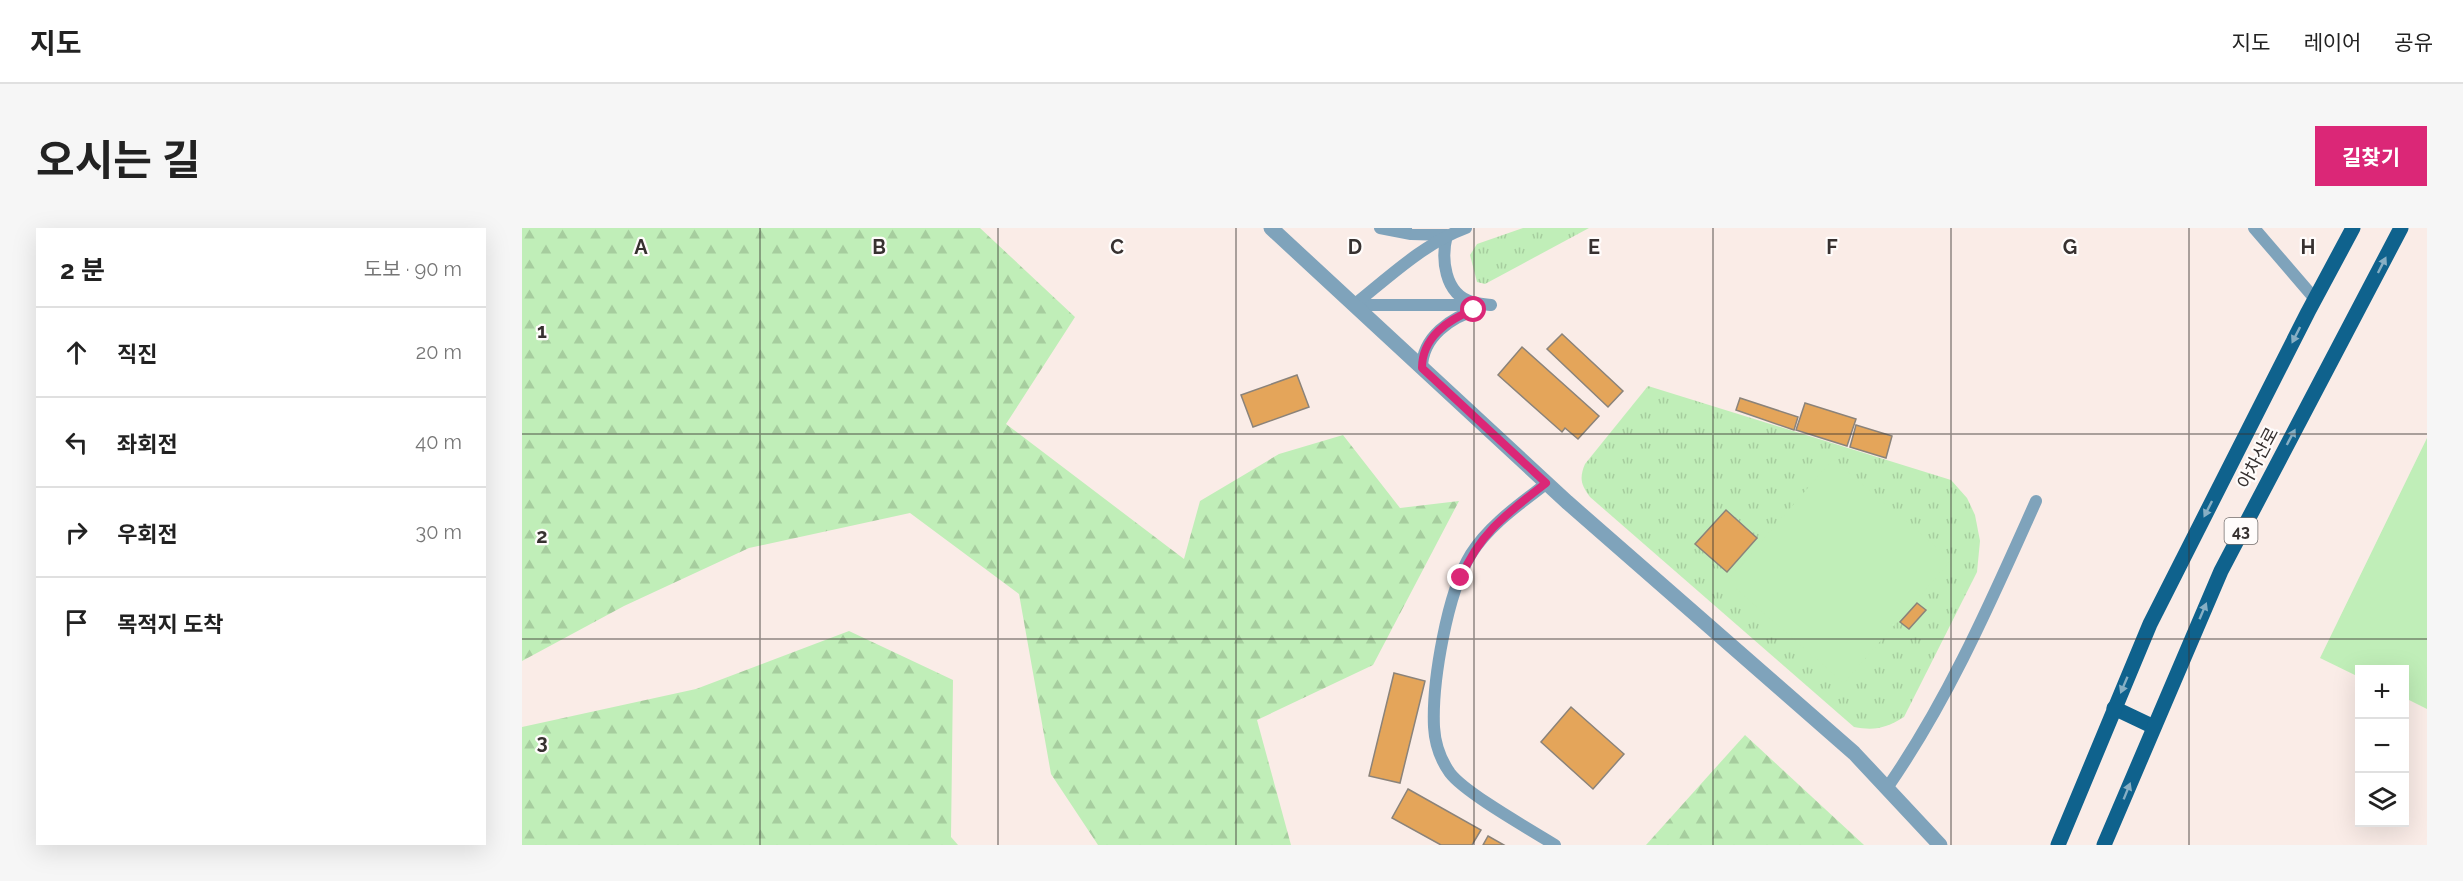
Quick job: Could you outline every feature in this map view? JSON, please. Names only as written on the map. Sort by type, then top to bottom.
[{"type":"main road","name":"아차산로","points":[[2058,845],[2150,624],[2353,228]]},
{"type":"main road","name":"아차산로","points":[[2104,845],[2220,571],[2401,228]]},
{"type":"main road","points":[[2114,708],[2154,727]]},
{"type":"street","points":[[1271,228],[1546,483],[1854,753],[1940,845]]},
{"type":"lane","points":[[1380,228],[1411,234],[1447,235]]},
{"type":"lane","points":[[1354,305],[1413,257],[1447,235],[1466,228]]},
{"type":"lane","points":[[2254,228],[2315,299]]},
{"type":"lane","points":[[1447,235],[1444,246],[1444,263],[1448,279],[1457,293],[1469,302],[1491,305]]},
{"type":"lane","points":[[1354,305],[1491,305]]},
{"type":"lane","points":[[1422,368],[1422,356],[1430,341],[1444,325],[1458,316],[1491,305]]},
{"type":"lane","points":[[1546,483],[1498,522],[1482,538],[1470,556],[1448,616],[1438,671],[1434,726],[1442,760],[1452,776],[1472,792],[1555,845]]},
{"type":"lane","points":[[1887,788],[1914,750],[1948,687],[2036,501]]},
{"type":"green space","points":[[522,228],[980,228],[1075,317],[1006,424],[1184,559],[1200,501],[1279,454],[1343,435],[1400,508],[1459,501],[1373,665],[1257,720],[1291,845],[1098,845],[1051,774],[1019,594],[910,513],[749,548],[624,606],[522,661]]},
{"type":"green space","points":[[1523,228],[1589,228],[1485,284],[1477,282],[1470,255],[1477,244]]},
{"type":"green space","points":[[1648,386],[1951,480],[1967,498],[1975,515],[1980,541],[1977,572],[1904,717],[1880,728],[1854,727],[1590,497],[1582,481],[1585,464]]},
{"type":"green space","points":[[2427,438],[2427,709],[2409,700],[2409,665],[2355,665],[2355,675],[2320,658]]},
{"type":"green space","points":[[1833,459],[1951,560],[1844,683],[1727,581]]},
{"type":"green space","points":[[849,631],[953,680],[951,837],[958,845],[522,845],[522,727],[696,689]]},
{"type":"green space","points":[[1745,735],[1864,845],[1646,845]]},
{"type":"building","points":[[1562,334],[1623,391],[1608,407],[1547,349]]},
{"type":"building","points":[[1522,347],[1599,416],[1578,439],[1565,428],[1562,432],[1498,375]]},
{"type":"building","points":[[1297,375],[1309,407],[1253,427],[1241,395]]},
{"type":"building","points":[[1740,398],[1798,417],[1794,430],[1736,410]]},
{"type":"building","points":[[1805,403],[1856,419],[1847,446],[1796,430]]},
{"type":"building","points":[[1856,425],[1892,436],[1886,458],[1850,447]]},
{"type":"building","points":[[1726,510],[1757,538],[1727,572],[1695,544]]},
{"type":"building","points":[[1917,603],[1926,610],[1909,629],[1900,622]]},
{"type":"building","points":[[1394,673],[1425,681],[1400,783],[1369,776]]},
{"type":"building","points":[[1571,707],[1624,754],[1593,789],[1541,742]]},
{"type":"building","points":[[1408,789],[1481,830],[1472,845],[1441,845],[1392,818]]},
{"type":"building","points":[[1488,836],[1504,845],[1483,845]]},
{"type":"route","points":[[1461,578],[1470,556],[1482,538],[1546,483],[1422,368],[1422,356],[1430,341],[1444,325],[1474,310]]}]
